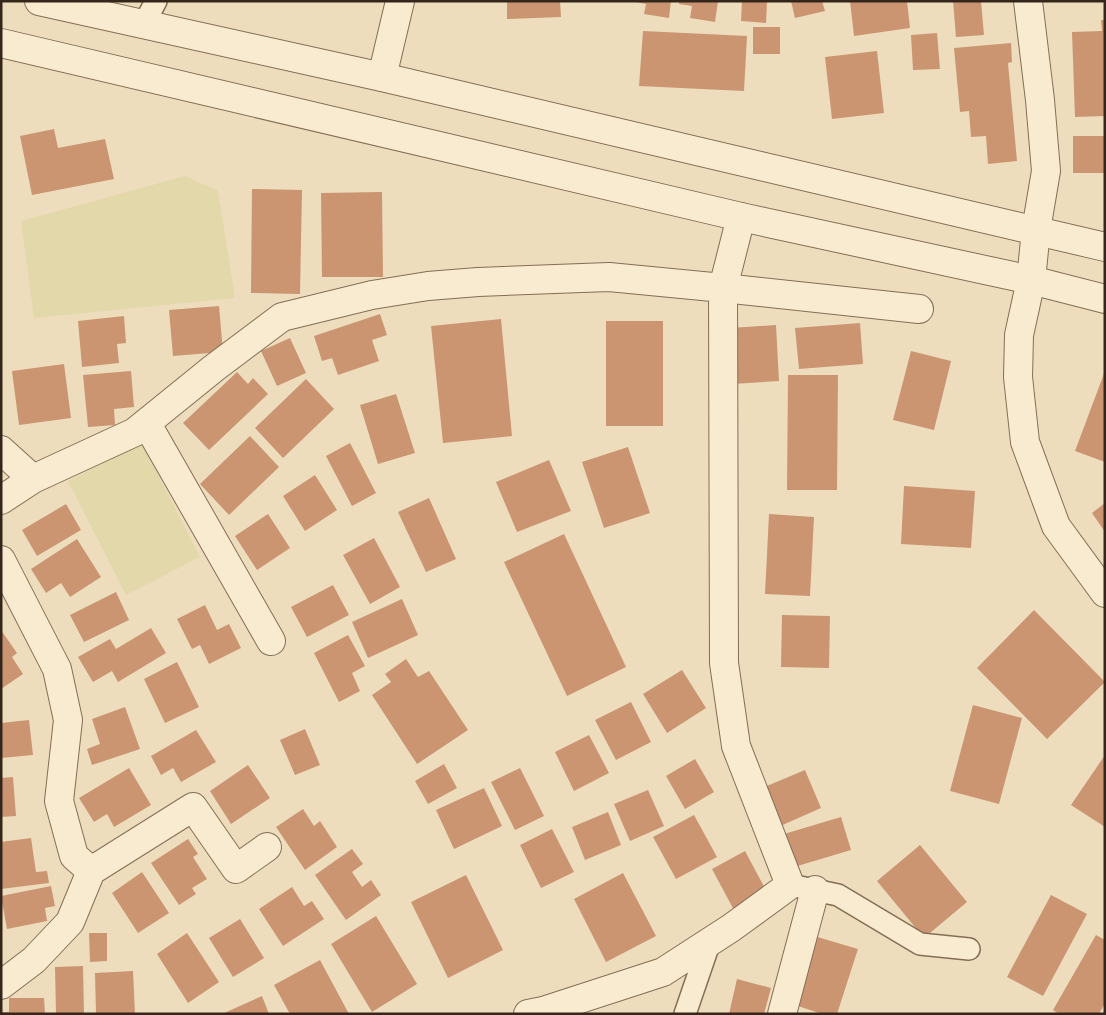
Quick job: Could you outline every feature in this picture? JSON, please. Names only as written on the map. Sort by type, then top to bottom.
[{"type":"street","points":[[39,1],[150,13],[382,77],[1105,247]]},
{"type":"street","points":[[382,77],[400,1]]},
{"type":"street","points":[[1028,1],[1040,100],[1046,171],[1020,335],[1018,377],[1025,442],[1056,526],[1105,593]]},
{"type":"street","points":[[1,43],[741,217],[1030,280],[1105,299]]},
{"type":"street","points":[[741,217],[723,288],[724,663],[736,746],[803,888],[782,1014]]},
{"type":"street","points":[[1,500],[32,479],[135,432],[214,368],[282,317],[372,295],[428,286],[478,282],[610,278],[919,309]]},
{"type":"street","points":[[147,424],[271,641]]},
{"type":"street","points":[[1,450],[32,479]]},
{"type":"street","points":[[1,560],[57,670],[68,720],[59,801],[74,856],[91,871]]},
{"type":"street","points":[[1,985],[34,960],[70,922],[91,871],[193,806],[236,869],[267,847]]},
{"type":"street","points":[[528,1014],[663,972],[710,942],[803,888]]},
{"type":"lane","points":[[803,888],[838,895],[920,944],[969,949]]},
{"type":"lane","points":[[686,1014],[710,942]]},
{"type":"shaded area","points":[[185,176],[218,191],[235,298],[34,318],[21,221]]},
{"type":"shaded area","points":[[142,443],[200,557],[126,595],[68,481]]},
{"type":"building","points":[[507,1],[560,1],[561,17],[507,19]]},
{"type":"building","points":[[632,1],[671,1],[669,18],[644,14],[646,4]]},
{"type":"building","points":[[679,1],[718,1],[715,22],[690,18],[692,6],[679,4]]},
{"type":"building","points":[[742,1],[767,1],[766,23],[741,21]]},
{"type":"building","points":[[791,1],[822,1],[825,11],[795,18]]},
{"type":"building","points":[[850,1],[907,1],[910,28],[854,36]]},
{"type":"building","points":[[953,1],[981,1],[984,35],[956,37]]},
{"type":"building","points":[[1101,20],[1105,20],[1105,116],[1075,117],[1072,32],[1102,31]]},
{"type":"building","points":[[753,27],[780,27],[780,54],[753,54]]},
{"type":"building","points":[[643,31],[747,36],[744,91],[639,86]]},
{"type":"building","points":[[937,33],[940,69],[913,70],[911,35]]},
{"type":"building","points":[[1011,43],[1012,62],[1008,63],[1017,161],[988,164],[986,136],[971,137],[969,111],[960,112],[954,48]]},
{"type":"building","points":[[877,51],[884,113],[832,119],[825,57]]},
{"type":"building","points":[[54,129],[58,148],[105,139],[114,179],[32,195],[20,136]]},
{"type":"building","points":[[1073,136],[1105,136],[1105,173],[1073,173]]},
{"type":"building","points":[[252,189],[302,190],[300,294],[251,293]]},
{"type":"building","points":[[382,192],[383,277],[322,277],[321,193]]},
{"type":"building","points":[[219,306],[223,352],[173,356],[169,310]]},
{"type":"building","points":[[380,314],[387,335],[372,340],[379,361],[338,375],[332,358],[322,361],[314,336]]},
{"type":"building","points":[[124,316],[126,343],[117,344],[119,363],[82,367],[78,321]]},
{"type":"building","points":[[501,319],[512,436],[443,443],[431,326]]},
{"type":"building","points":[[606,321],[663,321],[663,426],[606,426]]},
{"type":"building","points":[[860,323],[863,364],[799,369],[795,328]]},
{"type":"building","points":[[776,325],[779,381],[733,384],[730,328]]},
{"type":"building","points":[[290,338],[306,373],[277,386],[261,351]]},
{"type":"building","points":[[911,351],[951,361],[934,430],[893,420]]},
{"type":"building","points":[[64,364],[71,418],[19,425],[12,371]]},
{"type":"building","points":[[131,371],[134,407],[114,409],[115,425],[88,427],[83,375]]},
{"type":"building","points":[[1105,371],[1105,462],[1075,451]]},
{"type":"building","points":[[237,372],[248,384],[253,378],[268,394],[209,450],[183,423]]},
{"type":"building","points":[[788,375],[838,375],[837,490],[787,490]]},
{"type":"building","points":[[306,379],[334,409],[283,458],[255,428]]},
{"type":"building","points":[[396,394],[415,453],[378,464],[360,405]]},
{"type":"building","points":[[250,436],[279,467],[229,515],[200,484]]},
{"type":"building","points":[[350,443],[376,493],[352,506],[326,456]]},
{"type":"building","points":[[628,447],[650,513],[604,528],[582,462]]},
{"type":"building","points":[[549,460],[571,511],[517,532],[496,482]]},
{"type":"building","points":[[315,475],[337,510],[305,531],[283,496]]},
{"type":"building","points":[[904,486],[975,491],[971,548],[901,544]]},
{"type":"building","points":[[429,498],[456,559],[426,572],[398,512]]},
{"type":"building","points":[[1105,503],[1105,532],[1092,513]]},
{"type":"building","points":[[66,504],[81,530],[37,556],[22,530]]},
{"type":"building","points":[[268,514],[290,548],[257,570],[235,536]]},
{"type":"building","points":[[769,514],[814,517],[810,596],[765,594]]},
{"type":"building","points":[[564,534],[626,667],[567,696],[504,562]]},
{"type":"building","points":[[374,538],[400,587],[370,604],[343,555]]},
{"type":"building","points":[[77,539],[101,577],[70,597],[61,583],[46,593],[31,569]]},
{"type":"building","points":[[333,585],[349,615],[307,637],[291,607]]},
{"type":"building","points":[[116,592],[129,620],[84,642],[70,615]]},
{"type":"building","points":[[402,599],[418,635],[368,658],[352,622]]},
{"type":"building","points":[[205,605],[217,630],[229,624],[241,648],[209,664],[200,645],[192,649],[177,619]]},
{"type":"building","points":[[1034,610],[1105,682],[1047,739],[977,668]]},
{"type":"building","points":[[782,615],[830,616],[829,668],[781,667]]},
{"type":"building","points":[[151,628],[166,653],[118,682],[112,671],[93,682],[78,657],[110,639],[116,649]]},
{"type":"building","points":[[1,630],[17,653],[12,657],[23,674],[1,689]]},
{"type":"building","points":[[348,635],[365,666],[352,673],[360,691],[339,702],[314,653]]},
{"type":"building","points":[[406,659],[418,677],[429,671],[468,730],[417,764],[372,695],[391,682],[385,674]]},
{"type":"building","points":[[177,662],[199,707],[165,723],[144,679]]},
{"type":"building","points":[[682,670],[706,708],[667,733],[643,694]]},
{"type":"building","points":[[631,702],[651,742],[616,760],[595,720]]},
{"type":"building","points":[[973,705],[1022,718],[999,804],[950,791]]},
{"type":"building","points":[[125,707],[140,749],[92,765],[87,749],[100,744],[92,719]]},
{"type":"building","points":[[29,720],[33,755],[1,758],[1,723]]},
{"type":"building","points":[[305,729],[320,765],[295,775],[280,740]]},
{"type":"building","points":[[196,730],[216,762],[181,782],[173,768],[161,775],[151,756]]},
{"type":"building","points":[[589,735],[609,773],[574,791],[555,752]]},
{"type":"building","points":[[1105,755],[1105,827],[1071,805]]},
{"type":"building","points":[[695,759],[714,792],[685,809],[666,776]]},
{"type":"building","points":[[444,764],[457,788],[428,804],[415,781]]},
{"type":"building","points":[[248,765],[270,798],[231,824],[210,791]]},
{"type":"building","points":[[129,768],[151,805],[114,827],[107,814],[94,822],[79,798]]},
{"type":"building","points":[[520,768],[544,816],[515,830],[491,782]]},
{"type":"building","points":[[805,770],[821,808],[778,827],[762,788]]},
{"type":"building","points":[[13,777],[16,816],[1,817],[1,778]]},
{"type":"building","points":[[484,788],[502,826],[454,849],[436,810]]},
{"type":"building","points":[[648,790],[664,826],[630,841],[614,804]]},
{"type":"building","points":[[303,809],[314,826],[320,821],[337,847],[305,870],[276,827]]},
{"type":"building","points":[[608,812],[621,845],[585,860],[572,827]]},
{"type":"building","points":[[694,815],[717,857],[676,879],[653,837]]},
{"type":"building","points":[[841,817],[851,850],[794,867],[784,834]]},
{"type":"building","points":[[552,829],[574,872],[541,888],[520,845]]},
{"type":"building","points":[[31,838],[36,872],[47,871],[49,883],[1,889],[1,842]]},
{"type":"building","points":[[188,839],[198,854],[193,857],[207,879],[192,888],[196,894],[179,905],[151,863]]},
{"type":"building","points":[[920,845],[967,902],[924,938],[877,881]]},
{"type":"building","points":[[352,849],[363,864],[352,872],[362,887],[371,880],[381,895],[346,920],[315,875]]},
{"type":"building","points":[[745,851],[768,894],[735,912],[712,869]]},
{"type":"building","points":[[142,872],[169,913],[138,933],[112,893]]},
{"type":"building","points":[[623,873],[656,936],[606,962],[574,899]]},
{"type":"building","points":[[466,875],[503,950],[448,978],[411,902]]},
{"type":"building","points":[[51,886],[55,906],[45,908],[47,921],[7,929],[1,896]]},
{"type":"building","points":[[292,887],[304,906],[312,901],[324,919],[283,946],[259,909]]},
{"type":"building","points":[[1051,895],[1087,914],[1043,996],[1007,977]]},
{"type":"building","points":[[376,916],[417,984],[372,1012],[331,944]]},
{"type":"building","points":[[240,919],[264,958],[233,977],[209,938]]},
{"type":"building","points":[[89,933],[107,933],[107,961],[90,962]]},
{"type":"building","points":[[187,933],[219,982],[188,1003],[157,954]]},
{"type":"building","points":[[1096,935],[1105,940],[1105,1003],[1099,1014],[1059,1014],[1053,1010]]},
{"type":"building","points":[[814,936],[858,949],[837,1014],[822,1014],[792,1004]]},
{"type":"building","points":[[320,960],[349,1014],[290,1014],[274,985]]},
{"type":"building","points":[[83,966],[84,1014],[56,1014],[55,967]]},
{"type":"building","points":[[133,971],[135,1014],[96,1014],[95,973]]},
{"type":"building","points":[[737,979],[771,988],[764,1014],[729,1014]]},
{"type":"building","points":[[262,996],[269,1014],[222,1014]]},
{"type":"building","points":[[9,998],[44,998],[45,1014],[1,1014],[1,1012],[9,1012]]}]
